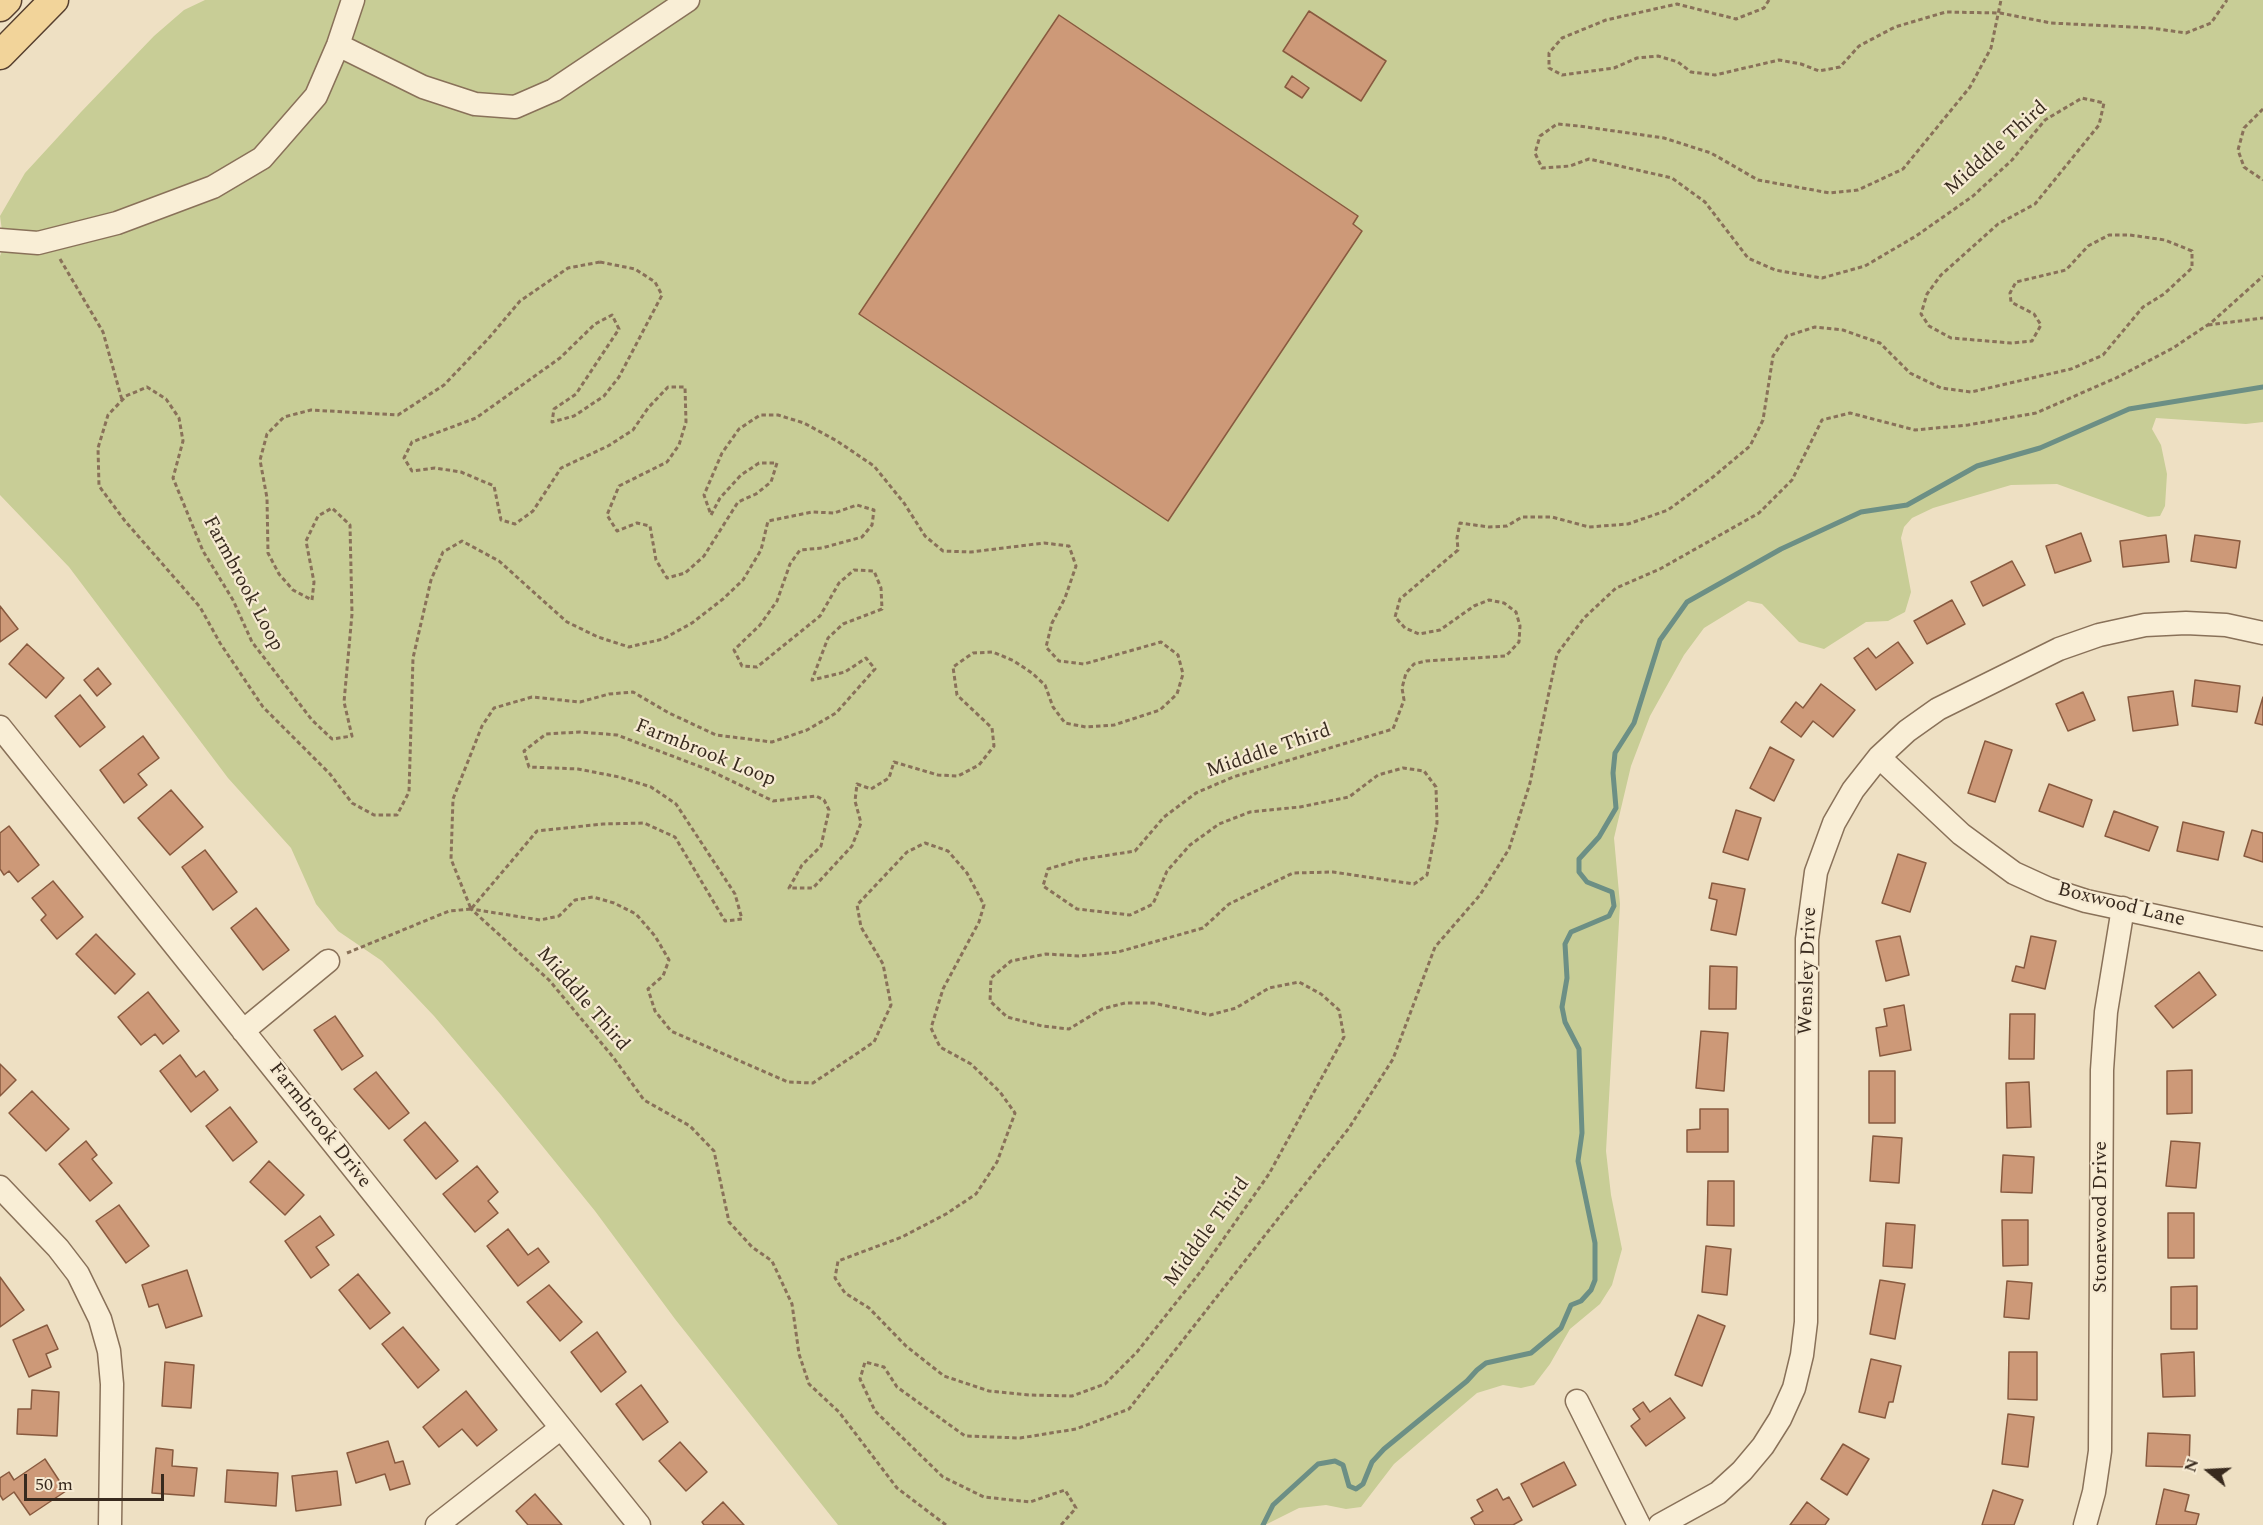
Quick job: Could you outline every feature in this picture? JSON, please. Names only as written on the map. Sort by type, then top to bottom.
[{"type":"main road","points":[[0,7],[7,0]]},
{"type":"main road","points":[[0,55],[54,0]]},
{"type":"street","points":[[0,240],[38,243],[117,223],[213,187],[262,158],[316,96],[338,45],[353,0]]},
{"type":"street","points":[[338,45],[423,87],[475,104],[515,106],[554,90],[688,0]]},
{"type":"street","name":"Wensley Drive","points":[[1660,1525],[1718,1493],[1742,1471],[1763,1446],[1780,1419],[1794,1388],[1802,1355],[1806,1322],[1807,939],[1816,872],[1834,823],[1853,790],[1879,757],[1907,731],[1947,704],[2059,649],[2099,635],[2145,625],[2186,623],[2226,626],[2263,633]]},
{"type":"street","name":"Farmbrook Drive","points":[[0,727],[639,1525]]},
{"type":"street","name":"Boxwood Lane","points":[[1879,757],[1961,834],[1998,863],[2049,889],[2263,939]]},
{"type":"street","name":"Stonewood Drive","points":[[2085,1525],[2094,1492],[2100,1450],[2102,1070],[2105,1023],[2123,908]]},
{"type":"street","points":[[243,1031],[328,961]]},
{"type":"street","points":[[0,1186],[58,1248],[78,1274],[100,1319],[109,1351],[112,1384],[110,1525]]},
{"type":"street","points":[[1577,1401],[1639,1525]]},
{"type":"street","points":[[437,1525],[561,1428]]},
{"type":"path","points":[[1769,0],[1764,8],[1736,19],[1677,4],[1606,20],[1562,38],[1549,53],[1549,68],[1562,75],[1614,68],[1637,58],[1658,56],[1678,62],[1691,72],[1715,75],[1779,60],[1801,64],[1819,71],[1840,67],[1859,46],[1895,27],[1946,12],[2000,13],[2051,23],[2151,28],[2186,33],[2211,23],[2227,0]]},
{"type":"path","name":"Midddle Third","points":[[471,909],[540,920],[559,916],[575,900],[593,897],[636,914],[655,936],[669,960],[663,976],[648,989],[655,1011],[671,1032],[788,1082],[813,1083],[874,1042],[891,1005],[883,964],[861,927],[857,905],[907,852],[925,843],[948,851],[967,873],[984,905],[979,922],[944,989],[931,1029],[940,1047],[971,1064],[1000,1092],[1014,1113],[997,1162],[976,1194],[946,1215],[902,1237],[838,1261],[835,1278],[845,1293],[869,1308],[906,1346],[944,1376],[989,1391],[1030,1395],[1072,1396],[1105,1384],[1137,1352],[1187,1289],[1269,1174],[1344,1036],[1339,1010],[1321,994],[1299,982],[1269,988],[1236,1008],[1210,1015],[1153,1003],[1125,1003],[1102,1009],[1069,1029],[1042,1026],[1007,1017],[990,1001],[991,978],[1011,961],[1046,954],[1079,956],[1118,952],[1203,928],[1229,904],[1293,873],[1333,872],[1414,884],[1427,875],[1437,823],[1436,787],[1424,771],[1403,768],[1378,775],[1349,797],[1300,807],[1251,812],[1219,824],[1190,845],[1167,871],[1154,904],[1130,915],[1077,909],[1043,886],[1048,869],[1078,860],[1135,851],[1164,817],[1196,794],[1233,777],[1393,729],[1404,700],[1402,688],[1406,673],[1414,664],[1426,661],[1506,656],[1519,642],[1520,626],[1516,612],[1504,603],[1489,600],[1473,606],[1440,630],[1419,634],[1405,628],[1395,617],[1401,599],[1458,550],[1456,538],[1460,523],[1489,527],[1507,526],[1522,517],[1552,517],[1589,527],[1618,525],[1668,510],[1750,446],[1763,420],[1773,356],[1787,336],[1815,327],[1843,330],[1880,343],[1910,373],[1941,388],[1971,392],[2071,369],[2103,355],[2143,307],[2164,294],[2192,268],[2192,251],[2164,240],[2130,235],[2109,235],[2088,246],[2066,270],[2016,282],[2010,292],[2011,302],[2034,314],[2041,325],[2032,341],[2011,343],[1951,338],[1929,326],[1921,314],[1927,294],[1941,275],[1998,224],[2035,204],[2072,155],[2099,125],[2104,103],[2082,98],[2045,120],[2012,160],[1973,196],[1916,236],[1865,266],[1822,278],[1775,270],[1748,258],[1704,202],[1672,178],[1589,159],[1570,166],[1542,168],[1535,153],[1540,136],[1557,124],[1579,126],[1664,138],[1711,153],[1758,180],[1830,193],[1858,190],[1903,169],[1971,87],[1991,48],[2001,0]]},
{"type":"path","points":[[2263,109],[2244,128],[2238,150],[2244,167],[2263,180]]},
{"type":"path","points":[[47,240],[77,284],[103,332],[122,400]]},
{"type":"path","name":"Farmbrook Loop","points":[[600,262],[635,269],[656,282],[662,295],[618,377],[604,396],[574,416],[552,422],[554,409],[576,394],[614,338],[619,329],[612,315],[595,324],[560,358],[476,418],[412,442],[404,458],[412,471],[435,468],[461,472],[487,482],[494,486],[501,520],[515,524],[532,511],[561,468],[608,446],[633,430],[648,408],[668,387],[685,387],[686,422],[679,445],[667,462],[619,486],[607,514],[617,531],[637,523],[650,526],[656,560],[667,578],[686,573],[704,556],[738,502],[756,494],[771,482],[777,463],[759,463],[741,475],[720,498],[711,515],[704,495],[722,453],[738,429],[760,416],[778,415],[804,423],[829,436],[874,466],[904,503],[924,536],[943,551],[971,552],[1044,543],[1069,546],[1076,566],[1065,598],[1052,623],[1046,647],[1059,662],[1084,664],[1161,642],[1178,655],[1184,674],[1177,694],[1160,710],[1114,725],[1086,728],[1065,723],[1053,707],[1045,685],[1014,661],[993,652],[973,653],[953,667],[957,695],[992,728],[994,746],[979,765],[958,776],[938,775],[894,762],[889,778],[871,789],[857,784],[855,801],[861,823],[852,846],[813,888],[789,888],[802,865],[821,846],[829,810],[824,800],[816,796],[773,801],[710,770],[617,735],[580,732],[546,734],[524,751],[529,767],[578,769],[619,777],[651,787],[676,804],[735,894],[742,918],[725,921],[675,837],[644,823],[603,824],[537,831],[471,909],[451,859],[453,799],[482,726],[494,708],[532,697],[580,702],[609,694],[633,692],[669,713],[716,735],[772,742],[807,730],[836,713],[875,669],[866,658],[845,672],[812,680],[828,638],[843,624],[882,609],[881,588],[874,571],[854,570],[839,583],[820,616],[757,667],[742,666],[734,650],[760,625],[777,601],[790,564],[800,550],[822,548],[862,537],[872,525],[874,510],[857,504],[834,513],[812,512],[768,521],[761,550],[743,580],[723,599],[692,624],[663,639],[629,647],[567,622],[499,561],[462,541],[443,552],[428,589],[413,658],[409,792],[397,815],[374,815],[352,803],[330,774],[263,707],[220,643],[200,606],[125,521],[99,486],[98,448],[108,415],[122,400],[147,387],[166,399],[179,418],[183,441],[173,478],[203,551],[233,600],[252,642],[312,720],[332,739],[352,736],[344,702],[352,614],[350,525],[332,508],[318,516],[306,541],[314,582],[312,600],[293,590],[279,574],[268,553],[267,498],[260,460],[267,434],[284,417],[311,410],[398,415],[444,385],[520,301],[568,268],[600,262]]},
{"type":"path","points":[[1061,1525],[1076,1508],[1065,1490],[1030,1502],[984,1497],[943,1477],[875,1411],[860,1379],[865,1362],[884,1367],[897,1387],[964,1436],[1020,1438],[1076,1429],[1129,1409],[1349,1128],[1393,1059],[1435,947],[1479,895],[1509,849],[1530,783],[1557,654],[1584,618],[1616,588],[1660,568],[1759,513],[1792,480],[1822,420],[1850,412],[1915,430],[1968,425],[2036,413],[2116,378],[2173,348],[2206,326],[2263,276]]},
{"type":"path","points":[[2206,326],[2263,318]]},
{"type":"path","points":[[328,961],[449,911],[471,909]]},
{"type":"path","name":"Midddle Third","points":[[471,909],[549,980],[613,1057],[644,1100],[690,1126],[714,1151],[729,1222],[752,1247],[772,1261],[792,1304],[799,1354],[809,1384],[838,1412],[897,1488],[946,1525]]},
{"type":"green space","points":[[205,0],[2263,0],[2263,422],[2246,424],[2156,418],[2152,429],[2161,445],[2167,474],[2165,506],[2160,516],[2148,517],[2057,484],[2011,485],[1933,508],[1912,518],[1904,527],[1901,538],[1911,592],[1905,612],[1888,621],[1866,622],[1824,649],[1799,642],[1762,604],[1748,601],[1704,628],[1684,655],[1650,716],[1631,766],[1614,838],[1620,904],[1606,1151],[1611,1195],[1622,1249],[1612,1285],[1600,1304],[1570,1329],[1550,1364],[1534,1385],[1521,1388],[1503,1385],[1477,1393],[1394,1464],[1361,1507],[1346,1509],[1326,1505],[1299,1508],[1265,1525],[838,1525],[675,1319],[595,1211],[501,1095],[434,1016],[382,961],[338,931],[316,904],[291,848],[228,778],[69,567],[0,495],[0,256],[4,245],[0,216],[25,173],[81,112],[154,36],[184,10]]},
{"type":"building","points":[[1309,11],[1386,61],[1361,101],[1283,51]]},
{"type":"building","points":[[1059,15],[1358,216],[1353,224],[1362,231],[1168,521],[859,314]]},
{"type":"building","points":[[1292,76],[1309,88],[1302,98],[1285,87]]},
{"type":"building","points":[[2081,533],[2091,561],[2055,573],[2046,546]]},
{"type":"building","points":[[2166,535],[2169,562],[2123,567],[2120,541]]},
{"type":"building","points":[[2195,535],[2240,541],[2236,568],[2191,561]]},
{"type":"building","points":[[2012,561],[2025,585],[1983,606],[1971,582]]},
{"type":"building","points":[[1952,600],[1965,624],[1927,644],[1914,621]]},
{"type":"building","points":[[0,606],[18,629],[0,642]]},
{"type":"building","points":[[1898,642],[1913,663],[1876,690],[1854,658],[1868,648],[1876,658]]},
{"type":"building","points":[[27,644],[64,678],[46,698],[9,664]]},
{"type":"building","points":[[98,668],[111,684],[97,696],[84,680]]},
{"type":"building","points":[[2195,680],[2240,686],[2237,712],[2192,706]]},
{"type":"building","points":[[1821,684],[1855,710],[1833,737],[1813,721],[1801,737],[1781,722],[1796,702],[1803,708]]},
{"type":"building","points":[[2173,691],[2178,725],[2133,731],[2128,697]]},
{"type":"building","points":[[2083,692],[2095,720],[2068,731],[2056,704]]},
{"type":"building","points":[[80,695],[105,727],[80,747],[55,716]]},
{"type":"building","points":[[2263,697],[2263,725],[2255,723]]},
{"type":"building","points":[[143,736],[159,758],[138,774],[147,785],[124,803],[100,770]]},
{"type":"building","points":[[1985,741],[2012,750],[1995,802],[1968,793]]},
{"type":"building","points":[[1770,747],[1794,760],[1774,801],[1750,788]]},
{"type":"building","points":[[2049,784],[2092,800],[2083,827],[2039,811]]},
{"type":"building","points":[[171,790],[203,827],[170,855],[138,818]]},
{"type":"building","points":[[1736,810],[1761,818],[1748,860],[1723,852]]},
{"type":"building","points":[[2114,811],[2158,827],[2149,851],[2105,836]]},
{"type":"building","points":[[2183,822],[2224,832],[2218,860],[2177,851]]},
{"type":"building","points":[[9,826],[39,865],[18,882],[9,871],[4,875],[0,869],[0,833]]},
{"type":"building","points":[[2252,830],[2263,833],[2263,862],[2244,856]]},
{"type":"building","points":[[205,850],[237,892],[213,910],[182,867]]},
{"type":"building","points":[[1898,854],[1926,863],[1910,912],[1882,903]]},
{"type":"building","points":[[53,881],[83,917],[57,939],[41,920],[46,915],[32,898]]},
{"type":"building","points":[[1712,883],[1745,889],[1736,935],[1711,930],[1717,900],[1709,898]]},
{"type":"building","points":[[256,908],[289,950],[263,970],[231,928]]},
{"type":"building","points":[[96,934],[135,974],[115,994],[76,954]]},
{"type":"building","points":[[1900,936],[1909,975],[1886,981],[1876,941]]},
{"type":"building","points":[[2031,936],[2056,941],[2045,989],[2012,981],[2016,966],[2024,968]]},
{"type":"building","points":[[1710,966],[1737,967],[1736,1009],[1709,1009]]},
{"type":"building","points":[[2199,972],[2216,995],[2173,1028],[2155,1006]]},
{"type":"building","points":[[148,992],[179,1031],[163,1044],[155,1034],[141,1045],[118,1017]]},
{"type":"building","points":[[1904,1005],[1911,1050],[1880,1056],[1876,1028],[1887,1026],[1884,1009]]},
{"type":"building","points":[[2010,1014],[2035,1014],[2034,1059],[2009,1059]]},
{"type":"building","points":[[335,1016],[363,1056],[342,1070],[314,1030]]},
{"type":"building","points":[[1701,1031],[1728,1033],[1724,1091],[1696,1088]]},
{"type":"building","points":[[180,1055],[196,1077],[204,1071],[218,1090],[191,1112],[160,1071]]},
{"type":"building","points":[[0,1064],[16,1080],[0,1096]]},
{"type":"building","points":[[2192,1070],[2192,1113],[2167,1114],[2167,1071]]},
{"type":"building","points":[[1869,1071],[1895,1071],[1895,1123],[1869,1123]]},
{"type":"building","points":[[376,1072],[409,1113],[389,1129],[354,1089]]},
{"type":"building","points":[[2029,1082],[2031,1127],[2007,1128],[2006,1083]]},
{"type":"building","points":[[32,1091],[69,1129],[46,1151],[9,1113]]},
{"type":"building","points":[[230,1107],[257,1142],[233,1161],[206,1126]]},
{"type":"building","points":[[1700,1109],[1728,1109],[1728,1152],[1687,1152],[1687,1130],[1700,1129]]},
{"type":"building","points":[[425,1122],[458,1161],[436,1179],[404,1140]]},
{"type":"building","points":[[1873,1136],[1902,1138],[1899,1183],[1870,1181]]},
{"type":"building","points":[[86,1141],[97,1155],[92,1159],[112,1183],[90,1201],[59,1164]]},
{"type":"building","points":[[2171,1141],[2200,1143],[2196,1188],[2166,1186]]},
{"type":"building","points":[[2003,1155],[2034,1157],[2032,1193],[2001,1192]]},
{"type":"building","points":[[269,1161],[304,1195],[285,1215],[250,1182]]},
{"type":"building","points":[[477,1166],[498,1192],[488,1201],[498,1213],[475,1232],[443,1194]]},
{"type":"building","points":[[1708,1181],[1734,1181],[1734,1226],[1707,1225]]},
{"type":"building","points":[[119,1205],[149,1246],[126,1263],[96,1221]]},
{"type":"building","points":[[2168,1213],[2194,1213],[2194,1258],[2168,1258]]},
{"type":"building","points":[[320,1216],[334,1235],[316,1247],[329,1265],[311,1278],[285,1241]]},
{"type":"building","points":[[2002,1220],[2028,1220],[2028,1265],[2003,1266]]},
{"type":"building","points":[[1886,1223],[1915,1225],[1912,1268],[1883,1266]]},
{"type":"building","points":[[508,1229],[528,1255],[538,1248],[549,1262],[518,1286],[487,1246]]},
{"type":"building","points":[[1706,1246],[1731,1249],[1727,1295],[1702,1292]]},
{"type":"building","points":[[187,1270],[202,1316],[166,1328],[158,1304],[149,1307],[142,1285]]},
{"type":"building","points":[[358,1274],[390,1313],[370,1329],[339,1290]]},
{"type":"building","points":[[0,1277],[24,1310],[0,1327]]},
{"type":"building","points":[[1880,1280],[1905,1284],[1895,1339],[1870,1334]]},
{"type":"building","points":[[2007,1281],[2032,1283],[2029,1319],[2004,1317]]},
{"type":"building","points":[[549,1285],[582,1322],[560,1341],[527,1302]]},
{"type":"building","points":[[2197,1286],[2197,1329],[2171,1329],[2171,1287]]},
{"type":"building","points":[[1698,1315],[1725,1326],[1702,1386],[1675,1375]]},
{"type":"building","points":[[47,1325],[58,1349],[46,1354],[51,1367],[29,1377],[13,1340]]},
{"type":"building","points":[[403,1327],[439,1370],[418,1388],[382,1344]]},
{"type":"building","points":[[597,1332],[626,1372],[601,1392],[571,1352]]},
{"type":"building","points":[[2009,1352],[2037,1352],[2037,1400],[2008,1399]]},
{"type":"building","points":[[2194,1352],[2195,1396],[2163,1397],[2161,1354]]},
{"type":"building","points":[[1871,1359],[1901,1366],[1893,1402],[1889,1402],[1885,1418],[1859,1412]]},
{"type":"building","points":[[165,1362],[194,1365],[191,1408],[162,1406]]},
{"type":"building","points":[[641,1385],[668,1422],[643,1440],[616,1404]]},
{"type":"building","points":[[32,1390],[59,1392],[57,1436],[17,1434],[18,1409],[31,1409]]},
{"type":"building","points":[[466,1391],[497,1430],[477,1446],[462,1429],[439,1447],[423,1427]]},
{"type":"building","points":[[1670,1398],[1685,1418],[1646,1446],[1631,1426],[1640,1419],[1633,1409],[1643,1402],[1650,1412]]},
{"type":"building","points":[[2008,1414],[2034,1417],[2028,1467],[2002,1464]]},
{"type":"building","points":[[2148,1433],[2190,1435],[2189,1467],[2146,1466]]},
{"type":"building","points":[[388,1441],[395,1463],[403,1461],[410,1484],[390,1490],[385,1474],[356,1483],[347,1453]]},
{"type":"building","points":[[680,1442],[707,1472],[686,1491],[659,1461]]},
{"type":"building","points":[[1843,1444],[1869,1459],[1847,1495],[1821,1479]]},
{"type":"building","points":[[156,1448],[173,1450],[172,1466],[197,1468],[194,1496],[152,1493]]},
{"type":"building","points":[[45,1459],[66,1491],[30,1515],[14,1492],[3,1500],[0,1495],[0,1478],[9,1472],[14,1480]]},
{"type":"building","points":[[1564,1462],[1576,1485],[1533,1507],[1521,1484]]},
{"type":"building","points":[[227,1470],[278,1473],[276,1506],[225,1502]]},
{"type":"building","points":[[337,1471],[341,1505],[296,1511],[292,1476]]},
{"type":"building","points":[[1497,1489],[1503,1500],[1509,1497],[1522,1520],[1513,1525],[1475,1525],[1471,1518],[1483,1511],[1477,1500]]},
{"type":"building","points":[[2164,1489],[2189,1495],[2185,1511],[2199,1514],[2196,1525],[2156,1525]]},
{"type":"building","points":[[1993,1490],[2023,1500],[2014,1525],[1982,1525]]},
{"type":"building","points":[[535,1494],[562,1525],[528,1525],[516,1511]]},
{"type":"building","points":[[723,1502],[744,1525],[704,1525],[702,1522]]},
{"type":"building","points":[[1807,1502],[1829,1519],[1825,1525],[1790,1525]]},
{"type":"waterway","points":[[1263,1525],[1273,1505],[1318,1464],[1335,1461],[1343,1465],[1349,1486],[1356,1489],[1363,1484],[1372,1462],[1384,1449],[1486,1363],[1531,1353],[1561,1328],[1571,1305],[1581,1301],[1591,1290],[1595,1280],[1595,1243],[1578,1161],[1582,1133],[1579,1049],[1565,1022],[1562,1007],[1567,978],[1565,944],[1571,932],[1609,916],[1614,906],[1612,892],[1587,882],[1579,872],[1579,859],[1599,837],[1616,808],[1613,773],[1615,753],[1634,723],[1660,640],[1687,602],[1781,549],[1861,512],[1907,505],[1977,466],[2040,448],[2129,409],[2263,387]]}]
